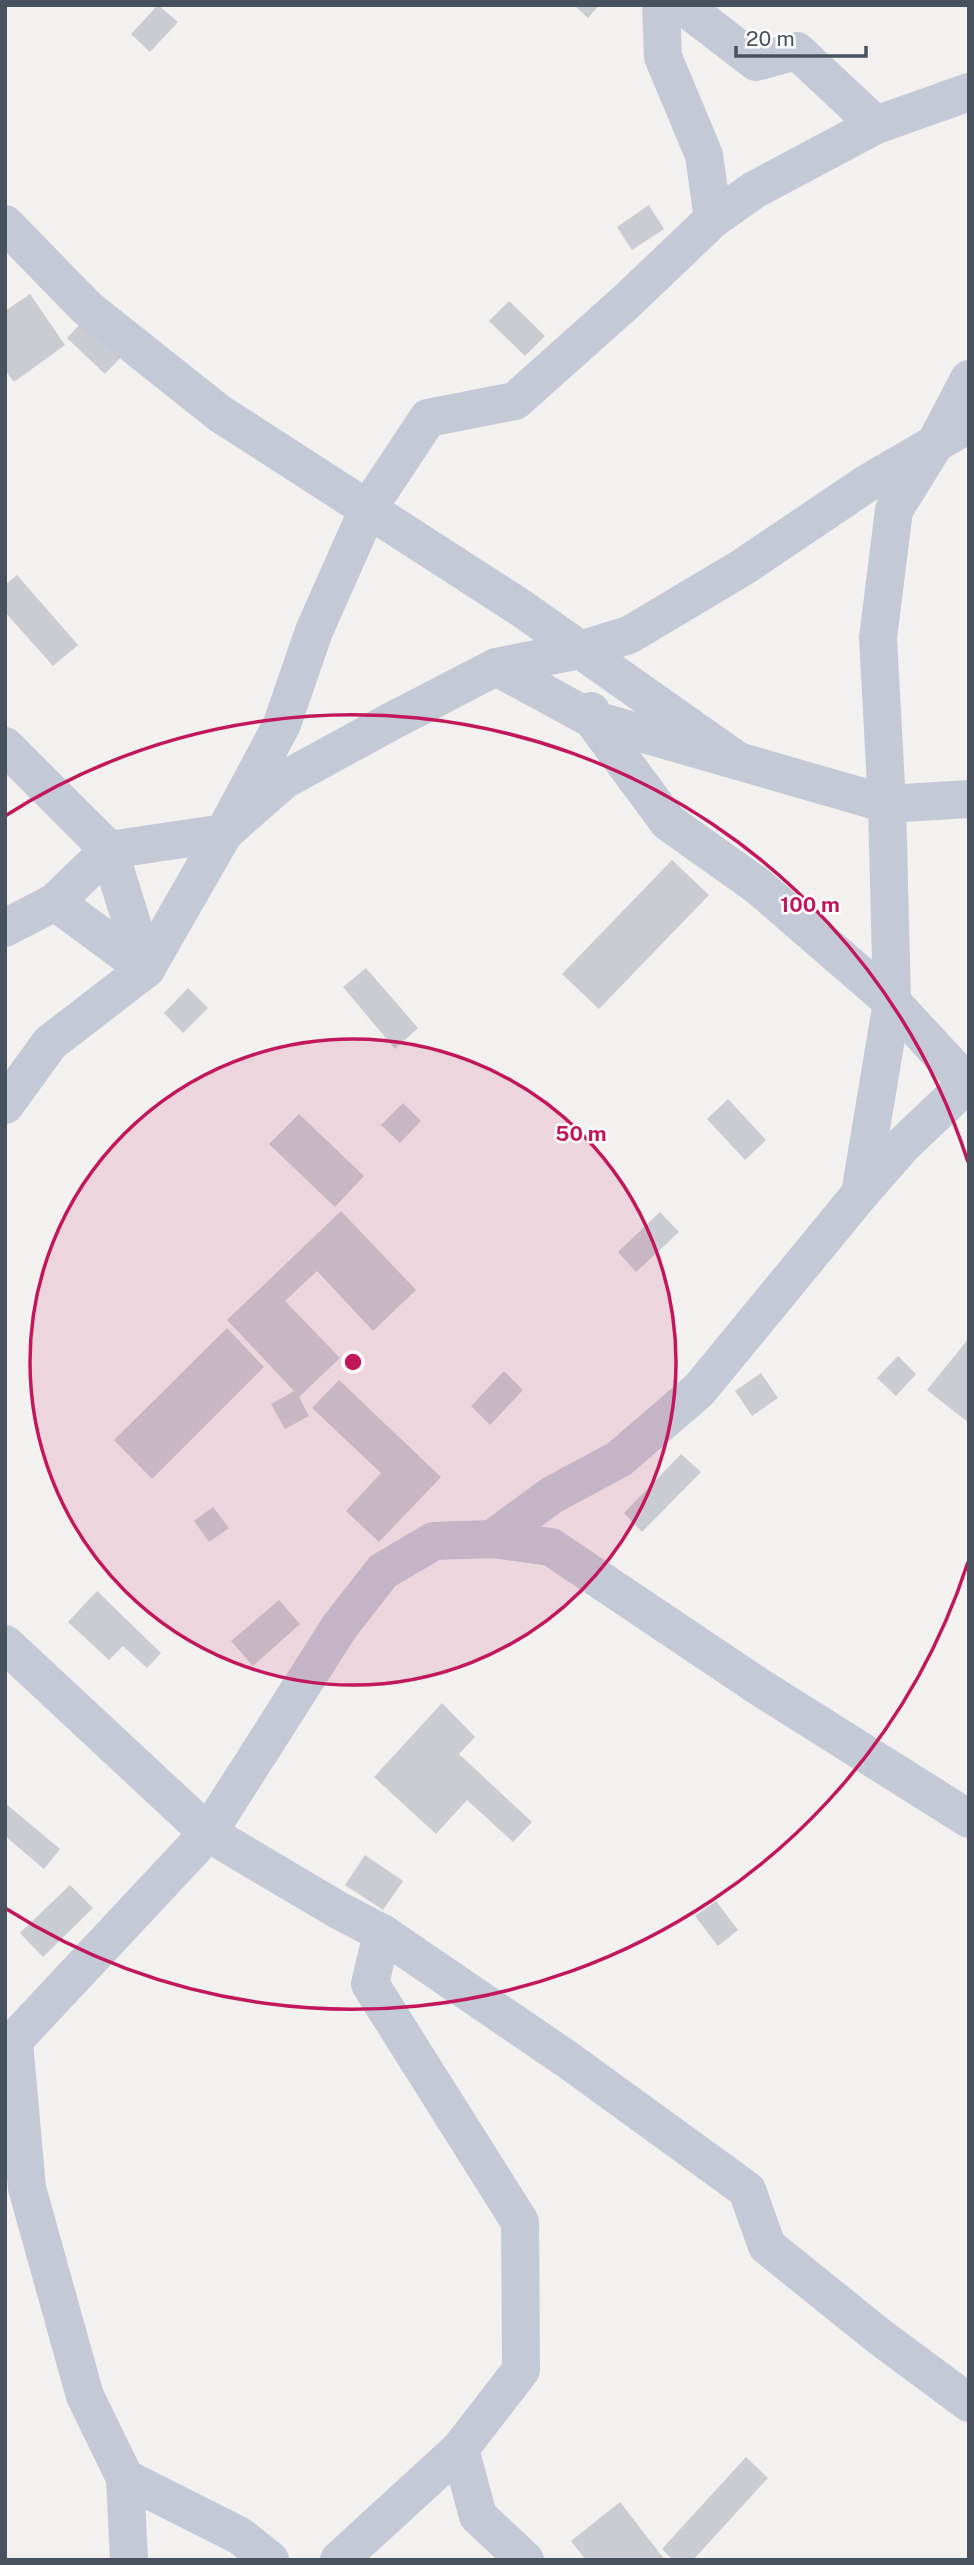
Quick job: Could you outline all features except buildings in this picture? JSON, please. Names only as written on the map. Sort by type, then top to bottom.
[{"type":"street","points":[[661,5],[663,57],[704,155],[713,219]]},
{"type":"street","points":[[682,5],[756,62],[797,51],[876,125]]},
{"type":"street","points":[[5,1105],[50,1043],[146,968],[224,833],[282,724],[314,631],[369,508],[428,418],[515,401],[627,301],[713,219],[754,190],[876,125],[969,92]]},
{"type":"street","points":[[5,224],[88,308],[219,413],[522,608],[738,761]]},
{"type":"street","points":[[860,1194],[892,1002],[887,804],[878,638],[894,510],[935,444],[969,379]]},
{"type":"street","points":[[5,928],[55,902],[108,850],[224,833],[284,780],[392,720],[496,667],[580,650],[629,635],[743,566],[866,484],[969,424]]},
{"type":"street","points":[[492,1539],[552,1495],[619,1459],[699,1391],[902,1145],[968,1084],[892,1002],[758,886],[668,822],[592,719],[580,650]]},
{"type":"street","points":[[496,667],[592,719],[887,804],[969,799]]},
{"type":"street","points":[[5,746],[108,850],[146,968]]},
{"type":"street","points":[[55,902],[146,968]]},
{"type":"street","points":[[129,2560],[125,2478],[85,2396],[27,2188],[9,2046],[208,1833],[341,1626],[383,1571],[434,1541],[492,1539],[551,1547],[758,1686],[969,1819]]},
{"type":"street","points":[[5,1644],[208,1833],[382,1933],[568,2060],[747,2190],[767,2246],[880,2337],[969,2403]]},
{"type":"street","points":[[339,2560],[460,2449],[520,2370],[520,2222],[370,1984],[382,1933]]},
{"type":"street","points":[[460,2449],[478,2516],[525,2560]]},
{"type":"street","points":[[125,2478],[240,2536],[270,2560]]}]
